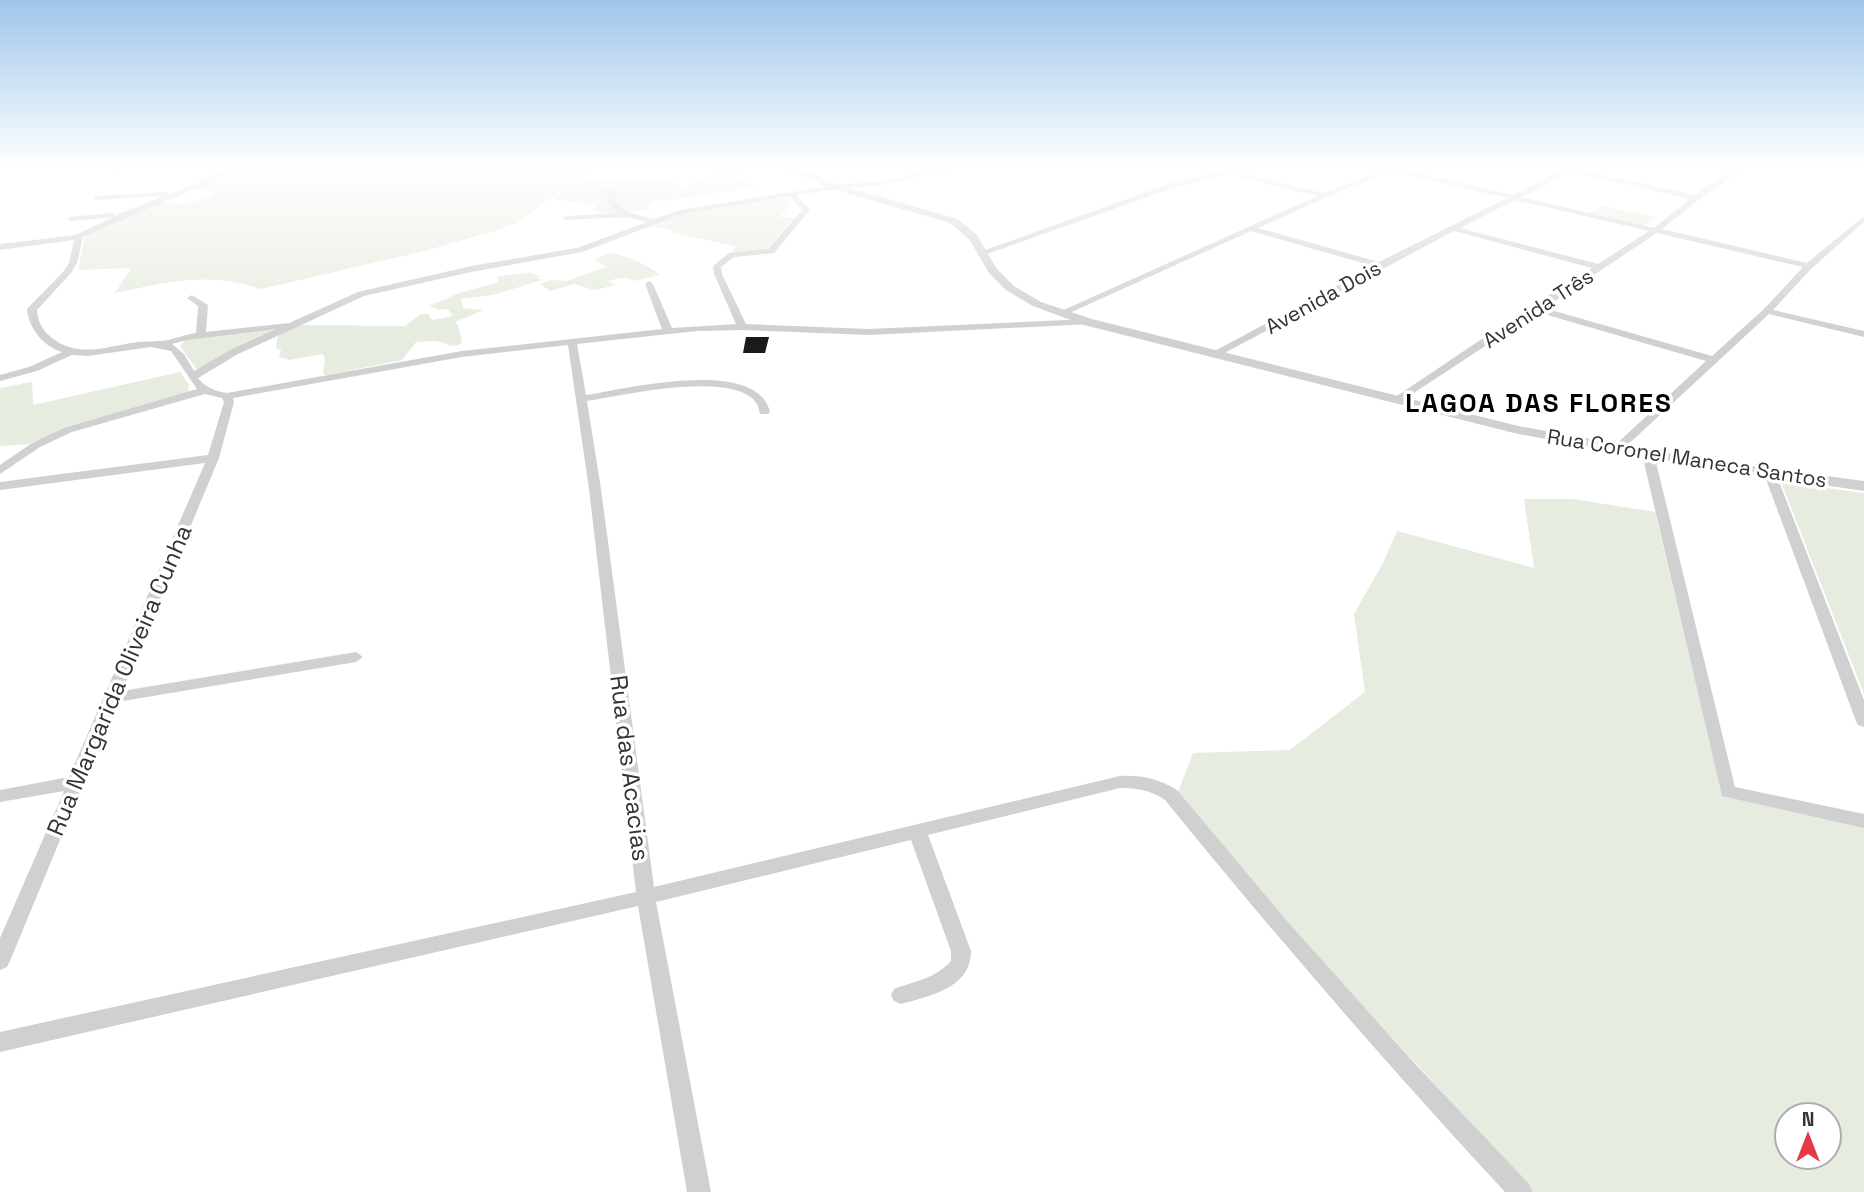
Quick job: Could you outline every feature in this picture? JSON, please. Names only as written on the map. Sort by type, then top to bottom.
[{"type":"street","points":[[0,247],[79,237],[115,220]]},
{"type":"street","points":[[647,220],[653,221]]},
{"type":"street","points":[[192,377],[234,352],[361,294],[471,269],[579,250],[658,220]]},
{"type":"street","points":[[742,327],[718,274],[717,266],[729,256],[771,251],[798,220]]},
{"type":"street","name":"Rua Coronel Maneca Santos","points":[[949,220],[973,237],[993,271],[1010,288],[1037,304],[1088,321],[1486,424],[1617,449],[1864,486]]},
{"type":"street","points":[[981,253],[1075,220]]},
{"type":"street","points":[[1062,313],[1273,220]]},
{"type":"street","name":"Avenida Dois","points":[[1215,355],[1468,220]]},
{"type":"street","points":[[1605,220],[1809,266]]},
{"type":"street","name":"Avenida Três","points":[[1396,400],[1670,220]]},
{"type":"street","points":[[1617,449],[1767,311],[1809,266],[1862,220]]},
{"type":"street","points":[[1452,228],[1599,267]]},
{"type":"street","points":[[1253,229],[1380,265]]},
{"type":"street","points":[[1850,230],[1864,233]]},
{"type":"street","points":[[79,237],[73,263],[67,273],[32,309],[32,320],[57,347],[71,352],[95,352],[163,344],[201,335],[295,324]]},
{"type":"street","points":[[649,285],[668,331]]},
{"type":"street","points":[[192,298],[203,305],[201,335]]},
{"type":"street","points":[[1534,308],[1713,360]]},
{"type":"street","points":[[1767,311],[1864,334]]},
{"type":"street","points":[[0,470],[36,445],[68,430],[203,391],[227,397],[431,359],[668,331],[742,327],[869,332],[1088,321]]},
{"type":"street","name":"Rua das Acacias","points":[[572,342],[582,399],[646,897],[699,1192]]},
{"type":"street","points":[[163,344],[176,351],[203,391]]},
{"type":"street","points":[[0,378],[33,369],[71,352]]},
{"type":"street","points":[[582,399],[709,383],[749,392],[762,403],[764,412]]},
{"type":"street","name":"Rua Margarida Oliveira Cunha","points":[[0,961],[213,458],[229,402],[227,397]]},
{"type":"street","points":[[1648,454],[1728,792],[1864,821]]},
{"type":"street","points":[[0,486],[213,458]]},
{"type":"street","points":[[1770,474],[1864,721]]},
{"type":"street","points":[[111,698],[356,657]]},
{"type":"street","points":[[0,1042],[646,897],[1120,782],[1141,781],[1157,786],[1171,795],[1279,926],[1409,1073],[1521,1192]]},
{"type":"street","points":[[0,796],[76,782]]},
{"type":"street","points":[[901,995],[937,985],[952,976],[961,964],[961,951],[917,831]]},
{"type":"shaded area","points":[[122,220],[522,220],[498,230],[424,251],[261,289],[223,280],[205,279],[171,282],[115,293],[131,268],[78,270],[88,234]]},
{"type":"shaded area","points":[[661,220],[793,220],[763,253],[730,254],[736,246],[673,233],[669,229],[645,226]]},
{"type":"shaded area","points":[[1607,220],[1652,220],[1640,227]]},
{"type":"shaded area","points":[[611,253],[637,261],[660,275],[634,281],[628,278],[618,279],[608,282],[616,285],[594,290],[574,284],[550,291],[540,284],[551,280],[567,281],[606,267],[594,259]]},
{"type":"shaded area","points":[[529,273],[540,276],[537,278],[542,280],[493,295],[461,299],[463,308],[484,310],[455,322],[462,343],[456,346],[437,341],[416,342],[402,360],[328,375],[323,374],[323,354],[290,360],[279,357],[281,350],[276,348],[278,334],[300,325],[405,326],[421,314],[428,314],[432,320],[453,316],[448,309],[439,310],[429,306],[459,293],[499,282],[498,276]]},
{"type":"shaded area","points":[[276,329],[197,370],[180,346],[185,340],[194,337]]},
{"type":"shaded area","points":[[180,372],[189,385],[188,392],[59,431],[29,444],[0,446],[0,388],[32,382],[33,405]]},
{"type":"shaded area","points":[[1781,482],[1864,493],[1864,694]]},
{"type":"shaded area","points":[[1524,499],[1573,499],[1655,512],[1722,795],[1864,827],[1864,1192],[1534,1192],[1234,866],[1177,794],[1193,753],[1290,750],[1365,692],[1354,614],[1383,563],[1397,531],[1534,568]]},
{"type":"building","points":[[746,337],[769,337],[765,353],[743,353]]},
{"type":"district","name":"LAGOA DAS FLORES","points":[[1539,403]]}]
